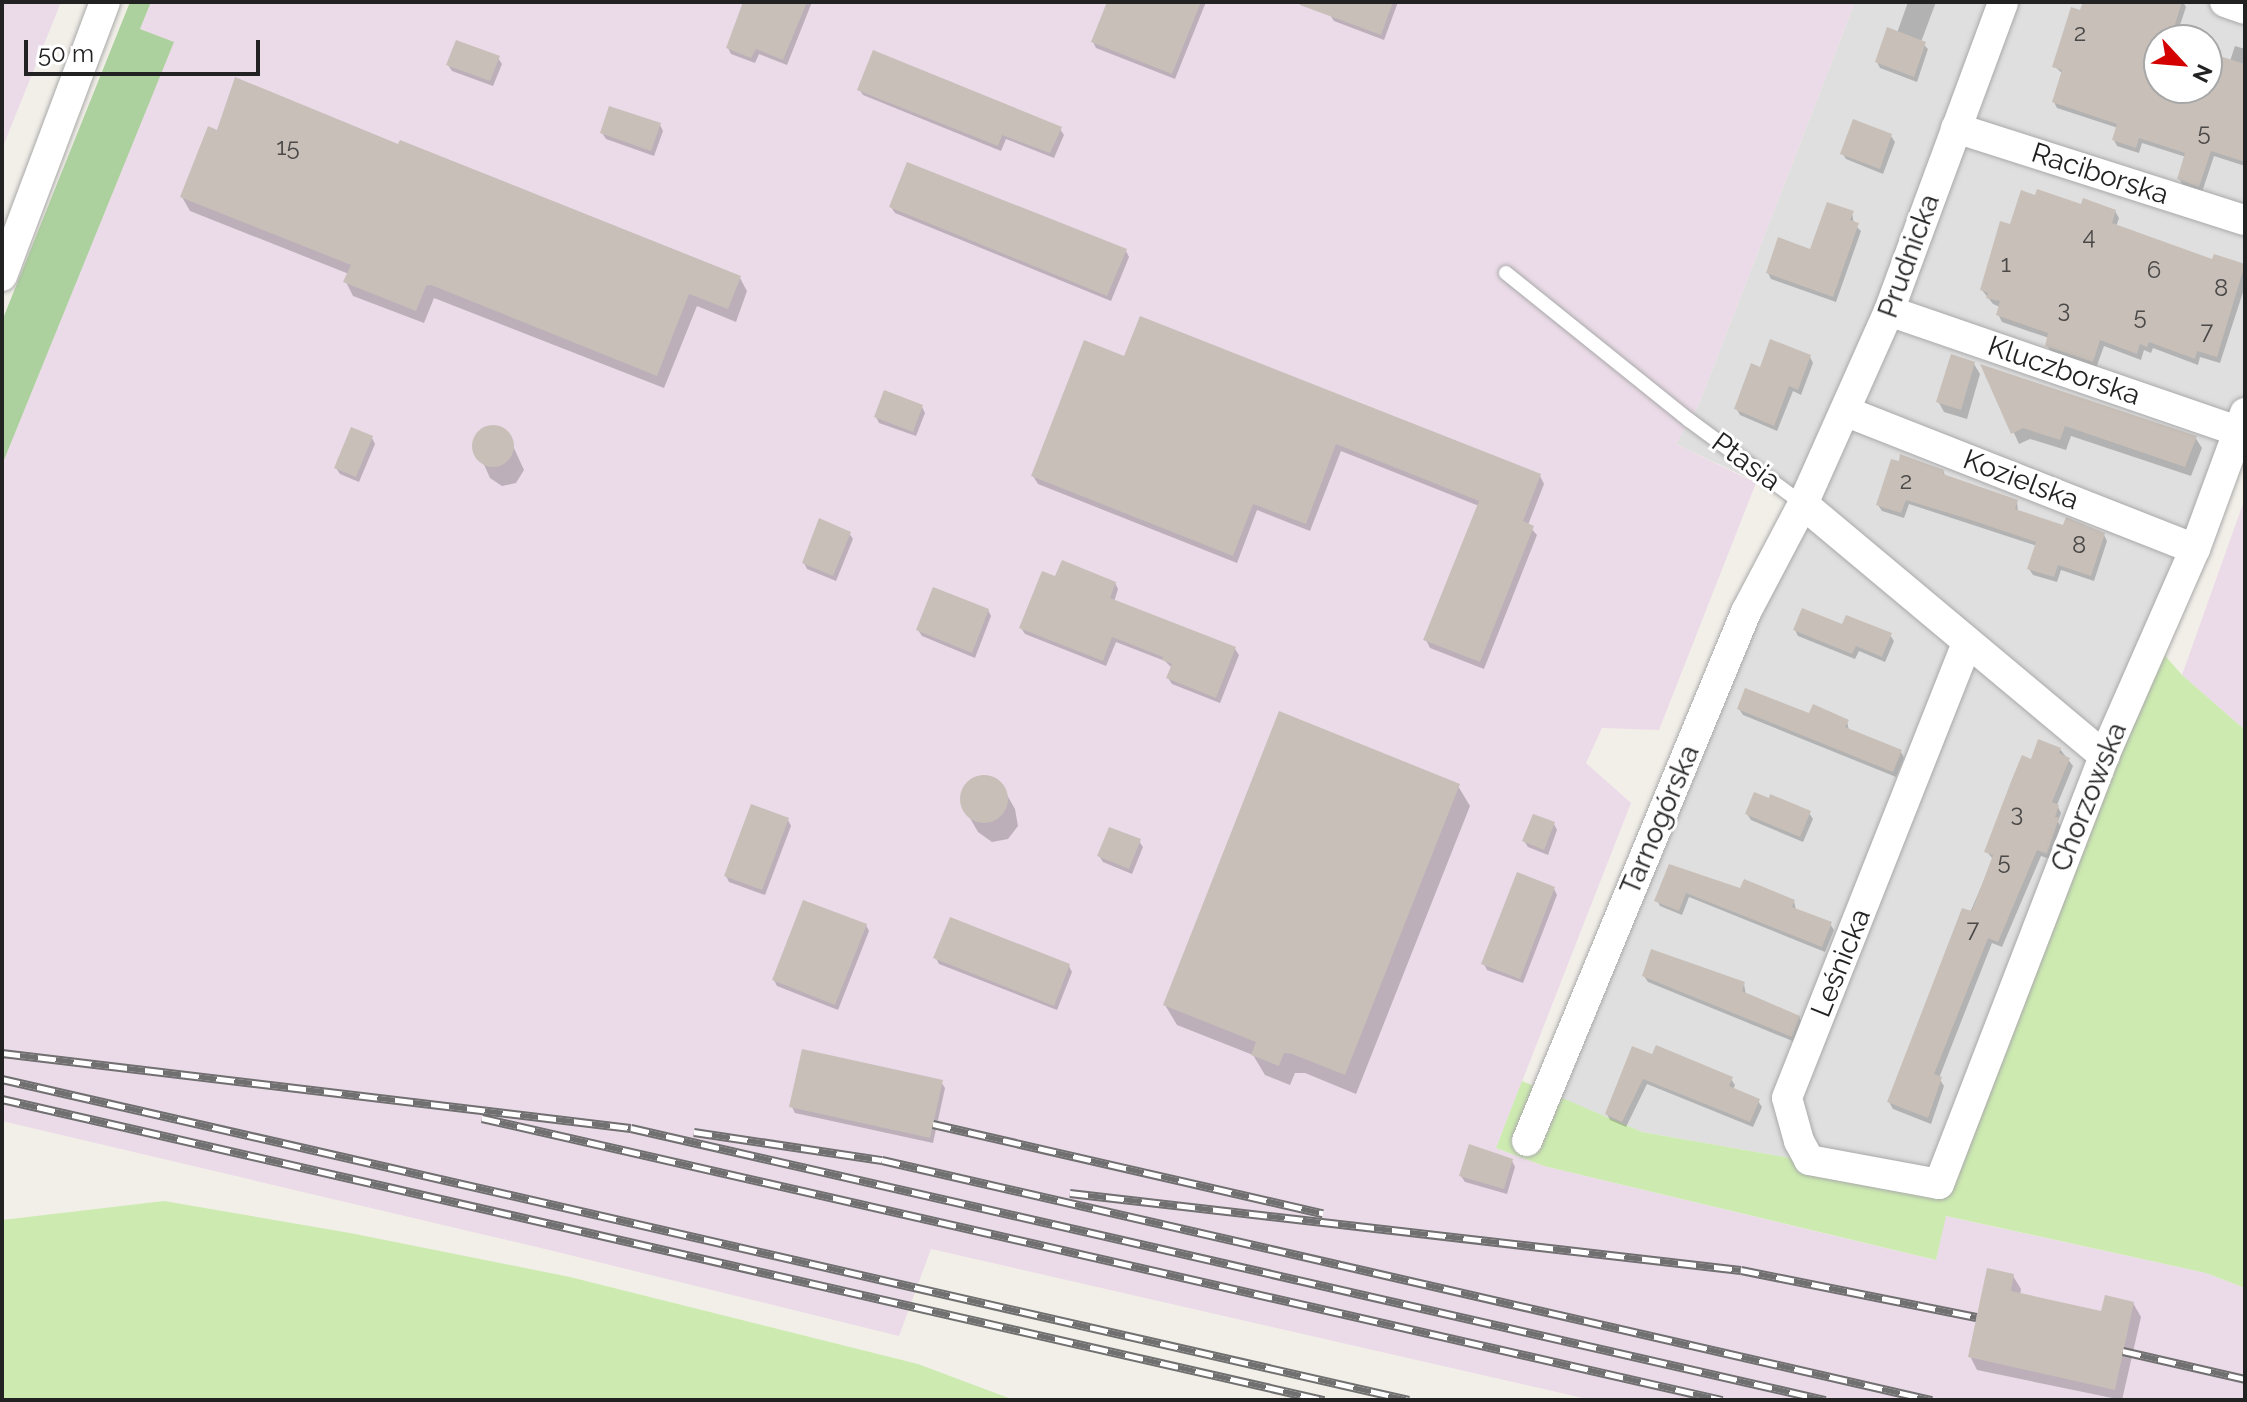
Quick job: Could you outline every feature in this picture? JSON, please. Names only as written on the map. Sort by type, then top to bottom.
[{"type":"street","points":[[2,276],[105,2]]},
{"type":"street","name":"Prudnicka","points":[[1803,504],[1847,412],[1889,311],[2003,2]]},
{"type":"street","points":[[2225,2],[2245,9]]},
{"type":"street","name":"Raciborska","points":[[1956,128],[2245,220]]},
{"type":"street","name":"Kluczborska","points":[[1889,311],[2242,422]]},
{"type":"street","name":"Kozielska","points":[[1847,412],[2195,549]]},
{"type":"street","name":"Chorzowska","points":[[1939,1184],[2104,756],[2195,549],[2242,422]]},
{"type":"street","points":[[1803,504],[2104,756]]},
{"type":"street","name":"Tarnogórska","points":[[1527,1141],[1746,612],[1803,504]]},
{"type":"street","name":"Leśnicka","points":[[1939,1184],[1809,1160],[1799,1141],[1787,1098],[1967,643]]},
{"type":"lane","name":"Ptasia","points":[[1506,273],[1689,420],[1803,504]]},
{"type":"shaded area","points":[[2,2],[61,2],[2,149]]},
{"type":"shaded area","points":[[151,2],[1855,2],[1699,404],[1676,444],[1756,483],[1659,730],[1602,728],[1586,763],[1631,803],[1496,1148],[1544,1166],[1935,1260],[1945,1216],[2206,1273],[2245,1288],[2245,1400],[1592,1400],[931,1249],[899,1336],[2,1121],[2,465],[173,43],[140,29]]},
{"type":"shaded area","points":[[1855,2],[2245,2],[2245,413],[1939,1184],[1642,1132],[1547,1093],[1803,504],[1676,444],[1699,404]]},
{"type":"shaded area","points":[[2245,498],[2245,730],[2182,675]]},
{"type":"green space","points":[[130,2],[151,2],[140,29],[174,42],[2,465],[2,321]]},
{"type":"green space","points":[[2154,643],[2182,675],[2245,730],[2245,1288],[2206,1273],[1946,1216],[1936,1260],[1544,1166],[1496,1148],[1522,1081],[1642,1132],[1939,1184]]},
{"type":"green space","points":[[164,1201],[350,1233],[570,1277],[918,1364],[1014,1400],[2,1400],[2,1220]]},
{"type":"building","points":[[743,2],[807,2],[783,60],[756,49],[751,58],[726,48]]},
{"type":"building","points":[[1107,2],[1201,2],[1172,74],[1091,42]]},
{"type":"building","points":[[1300,2],[1393,2],[1381,35],[1300,5]]},
{"type":"building","points":[[2083,2],[2182,2],[2175,24],[2143,24],[2143,104],[2223,104],[2223,57],[2245,64],[2245,162],[2211,151],[2199,187],[2177,179],[2185,153],[2139,138],[2136,148],[2112,140],[2117,124],[2052,102],[2062,70],[2052,67],[2071,7],[2080,10]]},
{"type":"building","points":[[1887,27],[1926,42],[1914,77],[1875,62]]},
{"type":"building","points":[[456,40],[500,56],[490,81],[446,65]]},
{"type":"building","points":[[873,50],[1062,127],[1050,153],[1002,135],[998,146],[857,90]]},
{"type":"building","points":[[235,77],[398,144],[400,140],[741,276],[728,309],[689,294],[657,376],[431,285],[426,286],[416,311],[343,282],[351,265],[180,197],[208,126],[217,130]]},
{"type":"building","points":[[609,106],[661,123],[651,151],[600,133]]},
{"type":"building","points":[[1853,119],[1892,134],[1880,169],[1840,154]]},
{"type":"building","points":[[907,162],[1127,249],[1107,296],[889,207]]},
{"type":"building","points":[[2037,189],[2081,204],[2083,198],[2116,210],[2112,223],[2212,259],[2214,254],[2245,264],[2217,357],[2197,351],[2195,359],[2149,342],[2147,347],[2140,344],[2137,354],[2100,340],[2093,362],[2045,346],[2048,333],[1996,315],[2000,301],[1986,298],[1988,293],[1980,290],[2000,221],[2010,224],[2021,190],[2035,195]]},
{"type":"building","points":[[1827,202],[1854,211],[1850,220],[1859,223],[1833,297],[1766,273],[1778,237],[1810,249]]},
{"type":"building","points":[[1140,316],[1541,474],[1523,521],[1534,526],[1480,662],[1423,640],[1479,501],[1336,444],[1306,524],[1253,504],[1233,556],[1031,476],[1084,340],[1124,356]]},
{"type":"building","points":[[1770,339],[1811,355],[1798,390],[1789,386],[1774,426],[1734,409],[1751,363],[1760,367]]},
{"type":"building","points":[[1951,354],[1975,362],[1961,410],[1936,402]]},
{"type":"building","points":[[1980,364],[2197,436],[2185,467],[2065,426],[2060,440],[2023,428],[2011,434]]},
{"type":"building","points":[[884,390],[923,405],[913,432],[874,417]]},
{"type":"building","points":[[493,425],[508,431],[514,446],[508,461],[493,467],[478,461],[472,446],[478,431]]},
{"type":"building","points":[[351,427],[373,436],[356,477],[334,468]]},
{"type":"building","points":[[1900,454],[1944,470],[1943,474],[2018,500],[2015,509],[2063,525],[2066,517],[2105,533],[2091,576],[2058,565],[2054,577],[2027,569],[2036,542],[1965,518],[1906,500],[1901,513],[1876,505],[1891,459],[1899,461]]},
{"type":"building","points":[[819,518],[851,532],[833,576],[802,563]]},
{"type":"building","points":[[1062,560],[1116,582],[1110,598],[1236,647],[1216,698],[1166,678],[1172,664],[1162,660],[1163,657],[1112,637],[1103,661],[1019,628],[1042,571],[1055,576]]},
{"type":"building","points":[[933,587],[989,609],[972,653],[916,630]]},
{"type":"building","points":[[1802,608],[1842,624],[1846,615],[1892,633],[1882,657],[1856,646],[1852,654],[1793,630]]},
{"type":"building","points":[[1745,688],[1809,713],[1813,704],[1849,720],[1845,727],[1902,750],[1893,772],[1737,709]]},
{"type":"building","points":[[1279,711],[1460,784],[1345,1075],[1292,1054],[1284,1053],[1279,1066],[1251,1055],[1256,1042],[1163,1005]]},
{"type":"building","points":[[2038,739],[2061,748],[2059,753],[2070,758],[2052,802],[2059,805],[2055,817],[2059,818],[2047,854],[2037,850],[1998,942],[1988,938],[1934,1074],[1942,1077],[1928,1118],[1887,1102],[1962,908],[1972,911],[1993,855],[1984,852],[2012,779],[2022,755],[2031,759]]},
{"type":"building","points":[[984,775],[1001,782],[1008,799],[1001,816],[984,823],[967,816],[960,799],[967,782]]},
{"type":"building","points":[[1754,792],[1769,798],[1770,794],[1811,811],[1800,837],[1745,814]]},
{"type":"building","points":[[751,804],[789,818],[762,890],[724,876]]},
{"type":"building","points":[[1533,814],[1555,822],[1544,850],[1522,841]]},
{"type":"building","points":[[1109,827],[1141,839],[1129,869],[1097,856]]},
{"type":"building","points":[[1669,864],[1740,888],[1744,879],[1795,900],[1792,907],[1832,922],[1822,947],[1686,893],[1679,911],[1654,901]]},
{"type":"building","points":[[1517,872],[1555,887],[1520,979],[1481,964]]},
{"type":"building","points":[[803,900],[867,924],[835,1005],[772,980]]},
{"type":"building","points":[[950,917],[1070,964],[1054,1006],[933,958]]},
{"type":"building","points":[[1651,949],[1745,982],[1742,991],[1800,1016],[1792,1037],[1642,976]]},
{"type":"building","points":[[1656,1045],[1733,1077],[1729,1086],[1760,1099],[1750,1122],[1643,1079],[1622,1122],[1605,1114],[1632,1046],[1652,1054]]},
{"type":"building","points":[[802,1049],[943,1080],[930,1138],[789,1107]]},
{"type":"building","points":[[1469,1144],[1513,1159],[1504,1189],[1459,1176]]},
{"type":"building","points":[[1987,1268],[2014,1274],[2011,1291],[2101,1311],[2105,1295],[2134,1302],[2115,1390],[1968,1357]]},
{"type":"railway","points":[[2,1053],[631,1128],[1825,1400]]},
{"type":"railway","points":[[2,1079],[1409,1400]]},
{"type":"railway","points":[[2,1099],[1324,1400]]},
{"type":"railway","points":[[482,1118],[1722,1400]]},
{"type":"railway","points":[[933,1124],[1323,1213]]},
{"type":"railway","points":[[694,1132],[882,1160],[1932,1400]]},
{"type":"railway","points":[[1070,1193],[1741,1270],[1976,1317]]},
{"type":"railway","points":[[2123,1351],[2245,1379]]}]
